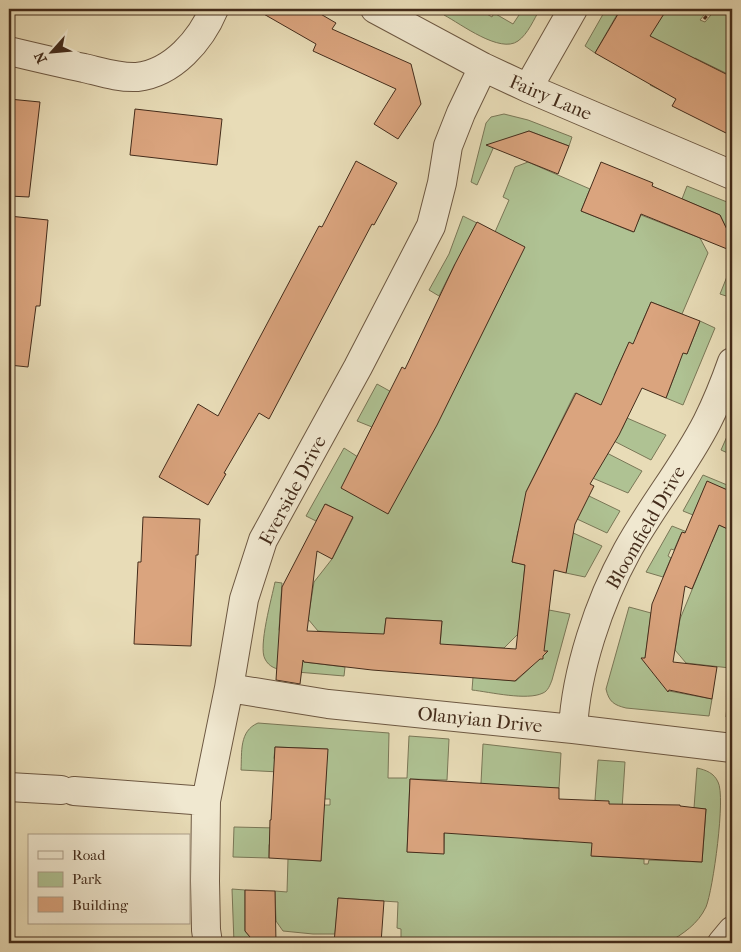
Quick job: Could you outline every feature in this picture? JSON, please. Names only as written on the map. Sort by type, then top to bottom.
[{"type":"street","points":[[9,51],[118,76],[138,77],[156,71],[177,60],[201,34],[214,9]]},
{"type":"street","name":"Fairy Lane","points":[[375,9],[483,67],[528,88],[732,175]]},
{"type":"street","points":[[528,88],[573,9]]},
{"type":"street","name":"Everside Drive","points":[[208,943],[205,881],[206,800],[229,688],[244,599],[263,540],[358,367],[431,226],[442,183],[448,146],[483,67]]},
{"type":"street","name":"Bloomfield Drive","points":[[573,729],[581,674],[592,633],[607,592],[647,516],[707,421],[732,362]]},
{"type":"street","name":"Olanyian Drive","points":[[229,688],[328,704],[573,729],[732,748]]},
{"type":"street","points":[[9,788],[206,800]]},
{"type":"street","points":[[722,943],[732,931]]},
{"type":"path","points":[[704,20],[712,9]]},
{"type":"green space","points":[[447,9],[478,9],[492,17],[494,13],[513,24],[523,9],[540,9],[525,34],[518,41],[510,44],[501,44],[470,31],[444,15]]},
{"type":"green space","points":[[606,9],[619,11],[595,53],[585,46]]},
{"type":"green space","points":[[667,9],[709,9],[700,20],[705,22],[716,9],[732,9],[732,76],[695,58],[676,98],[650,85],[662,67],[636,33],[641,23],[653,30]]},
{"type":"green space","points":[[504,114],[528,120],[572,137],[569,146],[529,131],[495,144],[477,185],[471,182],[486,123],[491,117]]},
{"type":"green space","points":[[528,162],[590,189],[581,211],[633,232],[641,215],[700,238],[708,253],[682,314],[651,302],[637,334],[687,354],[700,321],[715,328],[683,405],[666,398],[679,364],[629,343],[614,375],[631,383],[616,413],[575,393],[526,492],[555,507],[549,522],[602,546],[585,577],[566,573],[571,541],[518,531],[512,562],[525,565],[518,634],[504,648],[460,645],[440,646],[442,621],[386,618],[384,636],[318,631],[308,619],[314,582],[332,559],[353,518],[326,504],[316,521],[306,516],[344,448],[358,457],[372,427],[357,421],[377,384],[422,409],[447,403],[504,289],[455,264],[439,296],[429,290],[449,254],[463,216],[495,232],[509,200],[503,197],[515,167]]},
{"type":"green space","points":[[687,186],[732,204],[732,240],[720,215],[682,199]]},
{"type":"green space","points":[[732,264],[732,289],[729,297],[720,294]]},
{"type":"green space","points":[[627,418],[666,435],[651,460],[608,438],[622,429]]},
{"type":"green space","points":[[732,425],[732,455],[721,450]]},
{"type":"green space","points":[[601,450],[642,471],[628,493],[588,476]]},
{"type":"green space","points":[[703,475],[732,487],[732,492],[707,482],[693,515],[683,511]]},
{"type":"green space","points":[[589,496],[620,511],[607,533],[577,519],[585,503],[577,499]]},
{"type":"green space","points":[[719,525],[732,531],[732,717],[726,717],[730,668],[686,663],[675,650],[680,619],[710,546],[681,534],[674,550],[671,549],[668,556],[671,558],[663,577],[646,572],[672,526],[712,542]]},
{"type":"green space","points":[[275,582],[282,583],[279,630],[304,662],[345,667],[344,676],[285,671],[273,667],[267,662],[263,653],[264,633]]},
{"type":"green space","points":[[629,607],[651,613],[645,659],[669,691],[712,699],[709,716],[626,708],[610,700],[606,689]]},
{"type":"green space","points":[[549,610],[570,614],[549,688],[543,693],[528,696],[472,690],[473,677],[516,681],[531,667]]},
{"type":"green space","points":[[258,723],[389,733],[388,778],[407,778],[409,736],[449,739],[447,780],[410,779],[407,852],[444,853],[445,813],[481,783],[483,744],[561,753],[559,788],[526,787],[523,839],[558,841],[593,825],[592,856],[644,859],[644,864],[648,864],[649,860],[702,862],[706,809],[694,808],[697,768],[707,771],[718,782],[720,791],[720,823],[715,864],[706,907],[699,919],[690,928],[667,943],[401,943],[401,929],[397,928],[398,902],[338,898],[335,934],[283,931],[276,921],[275,891],[287,892],[288,859],[321,861],[324,805],[330,805],[330,799],[325,799],[327,749],[275,747],[274,758],[279,772],[241,770],[242,749],[247,731]]},
{"type":"green space","points":[[598,760],[625,762],[622,809],[595,800]]},
{"type":"green space","points":[[234,827],[277,828],[269,845],[269,858],[233,857]]},
{"type":"green space","points":[[232,889],[245,890],[245,931],[255,943],[234,943]]},
{"type":"building","points":[[255,9],[312,9],[336,23],[332,29],[411,64],[421,104],[398,139],[374,124],[396,89],[313,51],[316,44]]},
{"type":"building","points":[[621,9],[667,9],[650,36],[732,77],[732,136],[672,106],[676,99],[595,53]]},
{"type":"building","points":[[9,99],[40,102],[29,197],[9,196]]},
{"type":"building","points":[[135,109],[222,119],[217,165],[130,155]]},
{"type":"building","points":[[529,131],[569,146],[558,174],[486,145]]},
{"type":"building","points":[[356,161],[397,183],[374,225],[372,224],[269,419],[259,413],[224,473],[226,474],[208,505],[159,477],[198,404],[218,416],[319,226],[322,227]]},
{"type":"building","points":[[601,162],[653,183],[652,186],[720,215],[732,240],[732,251],[641,214],[634,232],[581,211]]},
{"type":"building","points":[[9,216],[48,220],[40,306],[36,306],[28,367],[9,365]]},
{"type":"building","points":[[477,222],[525,247],[437,425],[388,514],[341,488],[402,367],[405,369]]},
{"type":"building","points":[[651,302],[700,321],[687,354],[683,353],[666,398],[642,388],[619,435],[590,484],[594,486],[575,524],[566,573],[554,570],[544,651],[548,651],[543,656],[543,659],[540,659],[515,681],[372,670],[304,662],[303,660],[300,684],[276,680],[282,587],[325,504],[353,517],[332,559],[317,551],[307,631],[384,634],[386,618],[442,621],[440,644],[516,649],[525,565],[512,562],[526,492],[576,393],[601,405],[629,342],[633,344]]},
{"type":"building","points":[[707,481],[732,492],[732,531],[719,525],[692,589],[685,586],[673,662],[717,667],[712,699],[669,690],[668,692],[641,658],[645,658],[652,604],[682,532],[685,533]]},
{"type":"building","points":[[143,517],[200,519],[191,646],[134,644],[138,562],[141,562]]},
{"type":"building","points":[[275,747],[328,749],[321,861],[269,858]]},
{"type":"building","points":[[410,779],[559,788],[559,799],[609,801],[609,804],[680,805],[706,809],[702,862],[591,856],[592,843],[444,833],[444,854],[407,852]]},
{"type":"building","points":[[245,890],[275,891],[276,943],[255,943],[245,931]]},
{"type":"building","points":[[338,898],[384,901],[381,943],[334,943]]}]
